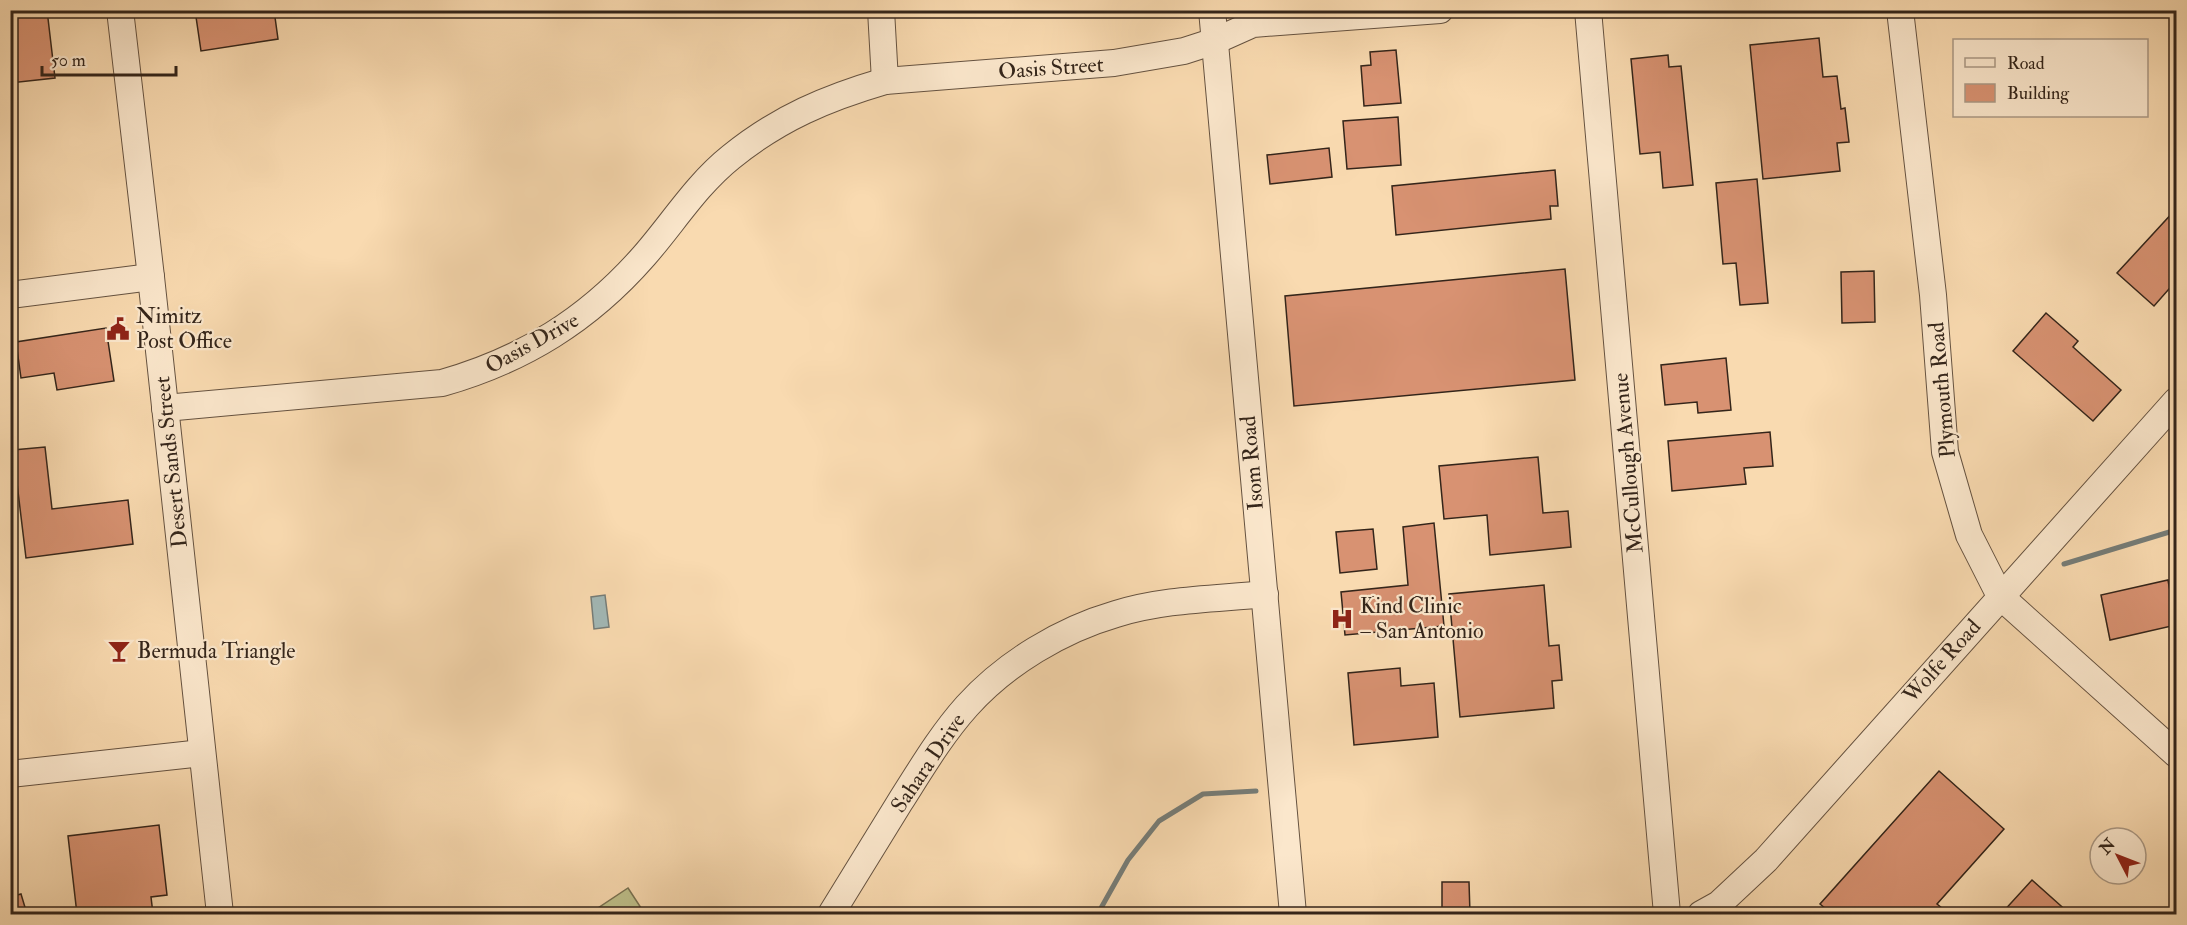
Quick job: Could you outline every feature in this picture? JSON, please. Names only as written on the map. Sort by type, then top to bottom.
[{"type":"street","name":"Desert Sands Street","points":[[120,10],[220,915]]},
{"type":"street","points":[[880,10],[885,81]]},
{"type":"street","name":"Isom Road","points":[[1212,10],[1293,915]]},
{"type":"street","name":"Oasis Street","points":[[885,81],[1114,63],[1184,51],[1215,41],[1253,24],[1440,10]]},
{"type":"street","name":"McCullough Avenue","points":[[1588,10],[1667,915]]},
{"type":"street","name":"Plymouth Road","points":[[1900,10],[1933,295],[1945,452],[1969,534],[2000,596],[2176,754]]},
{"type":"street","name":"Oasis Drive","points":[[165,408],[442,383],[481,372],[567,328],[589,311],[644,257],[704,182],[756,137],[786,118],[817,103],[885,81]]},
{"type":"street","points":[[10,295],[151,277]]},
{"type":"street","name":"Wolfe Road","points":[[1701,915],[1719,904],[1766,860],[2176,401]]},
{"type":"street","name":"Sahara Drive","points":[[831,915],[926,760],[946,732],[968,705],[994,680],[1022,659],[1073,630],[1116,614],[1151,605],[1265,594]]},
{"type":"street","points":[[10,774],[202,753]]},
{"type":"green space","points":[[628,888],[645,914],[602,914],[598,908]]},
{"type":"water","points":[[605,595],[609,627],[594,629],[591,597]]},
{"type":"building","points":[[10,10],[47,10],[55,78],[10,83]]},
{"type":"building","points":[[195,10],[274,10],[278,39],[201,51]]},
{"type":"building","points":[[1819,38],[1823,77],[1837,76],[1841,109],[1845,108],[1849,142],[1837,143],[1840,171],[1763,179],[1750,45]]},
{"type":"building","points":[[1396,50],[1401,103],[1364,106],[1361,66],[1371,65],[1370,52]]},
{"type":"building","points":[[1668,55],[1669,67],[1681,66],[1693,185],[1663,188],[1660,152],[1640,154],[1631,59]]},
{"type":"building","points":[[1398,117],[1401,165],[1347,169],[1343,121]]},
{"type":"building","points":[[1329,148],[1332,177],[1270,184],[1267,155]]},
{"type":"building","points":[[1555,170],[1558,206],[1550,206],[1551,219],[1396,235],[1392,186]]},
{"type":"building","points":[[1757,179],[1768,303],[1740,305],[1736,263],[1723,264],[1716,183]]},
{"type":"building","points":[[2176,209],[2176,281],[2154,306],[2117,273]]},
{"type":"building","points":[[1565,269],[1575,380],[1294,406],[1285,296]]},
{"type":"building","points":[[1874,271],[1875,322],[1842,323],[1841,272]]},
{"type":"building","points":[[2046,313],[2078,341],[2073,347],[2121,390],[2093,421],[2013,351]]},
{"type":"building","points":[[106,328],[114,381],[57,390],[54,373],[21,378],[16,342]]},
{"type":"building","points":[[1726,358],[1731,410],[1698,413],[1697,402],[1665,405],[1661,365]]},
{"type":"building","points":[[1770,432],[1773,466],[1744,468],[1746,484],[1672,491],[1668,441]]},
{"type":"building","points":[[45,447],[52,509],[128,500],[133,544],[26,558],[13,450]]},
{"type":"building","points":[[1538,457],[1543,513],[1568,511],[1571,547],[1490,555],[1487,515],[1444,519],[1439,466]]},
{"type":"building","points":[[1434,523],[1444,626],[1345,635],[1341,592],[1408,585],[1403,527]]},
{"type":"building","points":[[1373,529],[1377,569],[1340,573],[1336,532]]},
{"type":"building","points":[[2168,580],[2176,625],[2110,640],[2101,595]]},
{"type":"building","points":[[1544,585],[1549,646],[1559,645],[1562,680],[1552,681],[1554,708],[1460,717],[1449,594]]},
{"type":"building","points":[[1400,668],[1401,686],[1434,683],[1438,737],[1354,745],[1348,673]]},
{"type":"building","points":[[1939,771],[2004,829],[1937,904],[1948,913],[1832,914],[1820,904]]},
{"type":"building","points":[[159,825],[167,895],[151,897],[153,914],[77,914],[68,836]]},
{"type":"building","points":[[2032,880],[2070,914],[2001,914]]},
{"type":"building","points":[[1442,882],[1469,882],[1470,914],[1442,914]]},
{"type":"building","points":[[21,894],[27,914],[10,914],[10,897]]},
{"type":"waterway","points":[[2064,564],[2176,530]]},
{"type":"waterway","points":[[1096,914],[1128,860],[1159,821],[1203,794],[1256,791]]},
{"type":"place","name":"Nimitz Post Office","points":[[118,329]]},
{"type":"place","name":"Kind Clinic – San Antonio","points":[[1342,619]]},
{"type":"place","name":"Bermuda Triangle","points":[[119,651]]}]
